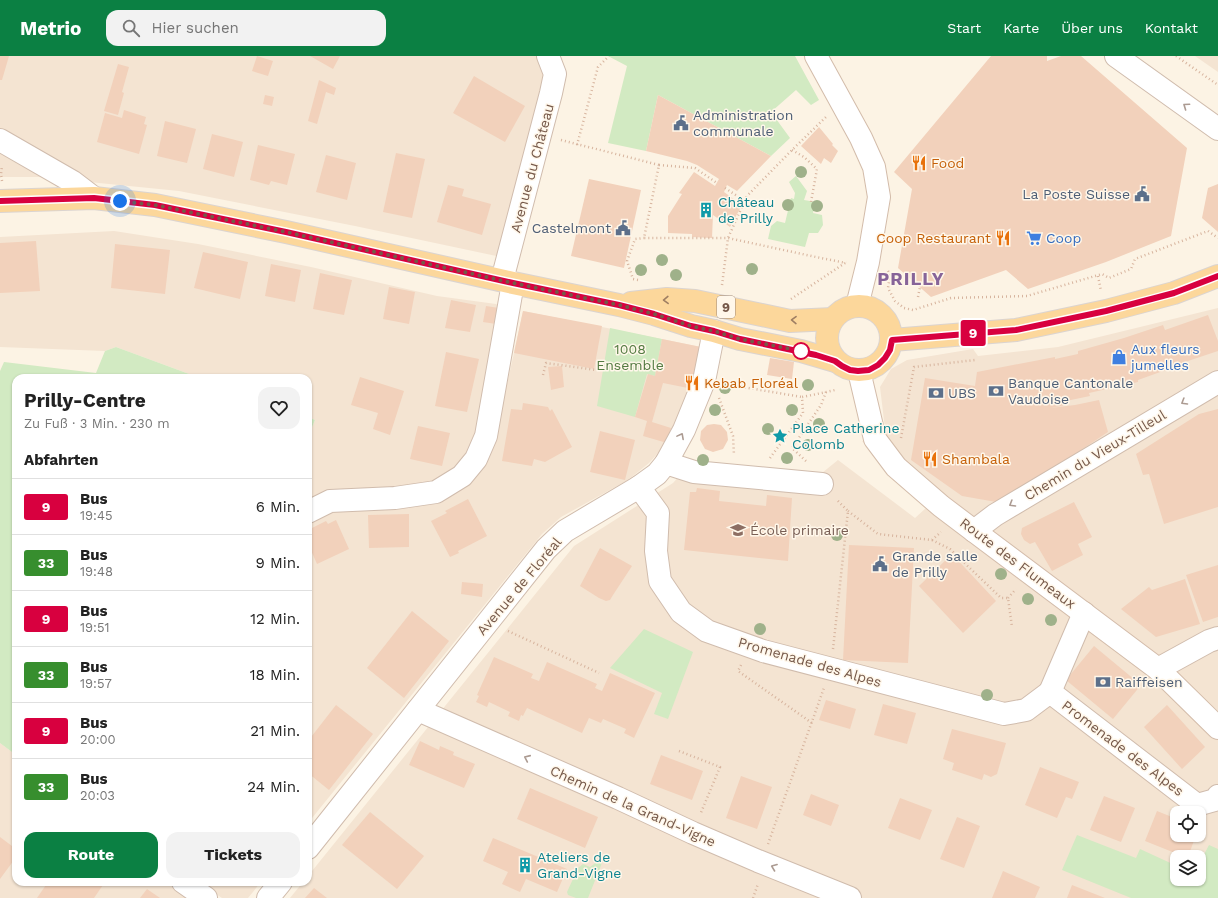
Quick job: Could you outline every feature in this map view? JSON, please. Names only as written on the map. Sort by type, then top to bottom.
[{"type":"main road","name":"9","points":[[0,201],[94,198],[163,207],[286,232],[619,305],[667,299],[695,301],[790,321],[833,318]]},
{"type":"main road","points":[[892,340],[1016,330],[1106,311],[1174,293],[1218,276]]},
{"type":"main road","points":[[619,305],[740,339],[801,351],[835,361]]},
{"type":"main road","points":[[857,306],[868,307],[878,312],[886,319],[890,329],[892,340],[890,350],[878,365],[869,370],[850,370],[835,361],[830,354],[827,340],[828,327],[833,318],[848,308],[857,306]]},
{"type":"street","name":"Avenue du Château","points":[[312,510],[330,501],[395,498],[436,492],[462,476],[476,459],[486,436],[508,281],[540,135],[551,94],[554,74],[548,56]]},
{"type":"street","points":[[816,56],[861,138],[874,166],[879,196],[868,262],[857,306]]},
{"type":"street","points":[[1116,56],[1218,128]]},
{"type":"street","points":[[0,140],[73,182],[94,198]]},
{"type":"street","name":"Avenue de Floréal","points":[[312,843],[542,554],[565,531],[639,487],[657,474],[666,463],[684,430],[704,381],[714,331]]},
{"type":"street","name":"Route des Flumeaux","points":[[858,371],[875,439],[896,467],[941,506],[1158,669],[1218,728]]},
{"type":"street","name":"Chemin du Vieux-Tilleul","points":[[974,531],[995,514],[1218,382]]},
{"type":"street","points":[[666,463],[694,472],[822,484]]},
{"type":"street","name":"Promenade des Alpes","points":[[639,487],[658,514],[656,551],[660,581],[682,612],[707,631],[828,676],[1004,714],[1026,710],[1050,692],[1084,613]]},
{"type":"street","points":[[1158,669],[1209,641],[1218,638]]},
{"type":"street","name":"Promenade des Alpes","points":[[1050,692],[1197,805],[1215,800],[1218,796]]},
{"type":"street","name":"Chemin de la Grand-Vigne","points":[[418,710],[618,798],[693,833],[759,870],[810,881],[850,898]]},
{"type":"street","points":[[190,886],[206,898]]},
{"type":"street","points":[[268,898],[277,886]]},
{"type":"path","points":[[577,145],[598,67],[609,56]]},
{"type":"path","points":[[1176,56],[1218,85]]},
{"type":"path","points":[[721,288],[728,238],[747,196],[829,115]]},
{"type":"path","points":[[540,135],[658,165],[695,168],[717,183]]},
{"type":"path","points":[[792,150],[804,157],[817,169],[811,202]]},
{"type":"path","points":[[644,238],[658,165]]},
{"type":"path","points":[[726,188],[745,201]]},
{"type":"path","points":[[641,280],[633,279],[627,261],[635,239],[728,238],[846,263],[868,262],[885,266],[890,274],[888,288],[895,301],[904,308],[913,310],[951,298],[1027,296],[1102,274],[1108,278],[1131,269],[1135,259],[1208,231],[1218,238]]},
{"type":"path","points":[[790,300],[846,263]]},
{"type":"path","points":[[918,297],[920,287]]},
{"type":"path","points":[[901,440],[914,367],[975,360]]},
{"type":"path","points":[[543,375],[546,363],[596,370]]},
{"type":"path","points":[[704,381],[802,397],[835,390]]},
{"type":"path","points":[[704,381],[720,400],[745,477]]},
{"type":"path","points":[[826,392],[821,405],[792,448],[815,470],[822,484],[848,511],[878,534],[932,540],[950,549],[1001,598],[1008,598],[1012,627]]},
{"type":"path","points":[[745,477],[803,413],[802,397]]},
{"type":"path","points":[[754,898],[759,870],[828,676],[848,511]]},
{"type":"path","points":[[932,540],[944,530]]},
{"type":"path","points":[[488,622],[599,673]]},
{"type":"path","points":[[748,666],[741,665],[738,671],[812,723]]},
{"type":"path","points":[[679,751],[720,766],[693,833]]},
{"type":"shaded area","points":[[0,56],[554,56],[501,257],[179,191],[39,177],[0,177]]},
{"type":"shaded area","points":[[1195,56],[1218,56],[1218,72]]},
{"type":"shaded area","points":[[114,231],[198,244],[311,267],[437,296],[496,304],[502,308],[476,434],[470,453],[455,469],[432,483],[361,490],[312,503],[312,427],[315,420],[312,419],[312,374],[189,374],[116,347],[105,351],[0,347],[0,237]]},
{"type":"shaded area","points":[[1218,308],[1218,898],[290,898],[300,886],[312,886],[312,871],[574,546],[673,483],[692,462],[817,477],[838,460],[915,518],[926,508],[862,441],[886,437],[880,387],[891,369],[907,360],[973,349],[978,356],[1058,347]]},
{"type":"shaded area","points":[[523,311],[701,347],[693,389],[667,443],[649,463],[628,480],[561,517],[542,534],[312,818],[312,518],[331,510],[438,499],[494,442]]},
{"type":"shaded area","points":[[0,743],[12,752],[12,886],[174,886],[190,898],[0,898]]},
{"type":"shaded area","points":[[204,886],[258,886],[248,898],[222,898]]},
{"type":"green space","points":[[608,56],[795,56],[819,100],[811,105],[796,90],[771,112],[790,138],[771,156],[658,95],[646,151],[608,143],[627,66]]},
{"type":"green space","points":[[796,176],[807,191],[804,200],[816,202],[813,213],[822,215],[823,225],[818,233],[809,233],[805,247],[768,239],[771,226],[777,221],[785,223],[791,198],[794,199],[795,193],[789,182]]},
{"type":"green space","name":"1008 Ensemble","points":[[610,328],[662,339],[655,376],[647,374],[635,417],[597,406]]},
{"type":"green space","points":[[116,347],[189,374],[12,374],[12,752],[0,743],[0,371],[4,362],[96,373],[105,351]]},
{"type":"green space","points":[[312,419],[315,420],[312,427]]},
{"type":"green space","points":[[644,629],[693,652],[668,719],[654,714],[662,693],[610,668]]},
{"type":"green space","points":[[1077,835],[1136,858],[1140,849],[1170,863],[1170,886],[1206,886],[1206,851],[1209,845],[1218,849],[1218,898],[1131,898],[1062,870]]},
{"type":"green space","points":[[598,861],[602,863],[588,898],[576,898],[568,895],[567,892],[578,868],[583,864],[590,867]]},
{"type":"building","points":[[0,56],[9,56],[2,80],[0,80]]},
{"type":"building","points":[[257,56],[273,61],[268,76],[252,71]]},
{"type":"building","points":[[310,56],[340,56],[333,69]]},
{"type":"building","points":[[991,56],[1047,56],[1047,61],[1061,56],[1081,56],[1187,148],[1171,236],[1106,262],[1028,289],[1006,270],[931,297],[898,268],[912,189],[894,172]]},
{"type":"building","points":[[118,64],[129,67],[122,92],[124,93],[118,115],[104,111]]},
{"type":"building","points":[[474,76],[525,106],[505,142],[453,113]]},
{"type":"building","points":[[319,80],[336,88],[334,95],[326,92],[317,124],[308,121]]},
{"type":"building","points":[[265,95],[274,97],[272,106],[263,104]]},
{"type":"building","name":"Administration communale","points":[[658,95],[771,156],[737,191],[727,185],[724,192],[742,205],[730,227],[713,215],[712,238],[692,237],[692,234],[668,233],[668,216],[682,194],[679,193],[694,172],[715,186],[719,179],[697,165],[687,161],[646,151]]},
{"type":"building","points":[[124,110],[146,117],[144,124],[147,125],[139,154],[97,142],[105,113],[122,118]]},
{"type":"building","points":[[165,121],[196,129],[187,163],[157,156]]},
{"type":"building","points":[[819,127],[838,151],[831,163],[824,158],[821,164],[801,146]]},
{"type":"building","points":[[212,134],[243,142],[234,177],[203,169]]},
{"type":"building","points":[[258,145],[295,154],[287,185],[271,181],[269,185],[250,180]]},
{"type":"building","points":[[396,153],[425,159],[412,218],[383,212]]},
{"type":"building","points":[[326,155],[356,163],[347,200],[316,192]]},
{"type":"building","points":[[589,179],[641,190],[624,268],[571,256]]},
{"type":"building","points":[[1218,184],[1218,232],[1202,218],[1208,188]]},
{"type":"building","points":[[448,185],[464,189],[462,196],[491,204],[482,235],[437,222]]},
{"type":"building","points":[[36,241],[40,291],[0,293],[0,243]]},
{"type":"building","points":[[115,244],[170,250],[165,294],[111,288]]},
{"type":"building","points":[[203,252],[248,262],[240,299],[194,288]]},
{"type":"building","points":[[271,264],[301,270],[295,302],[265,296]]},
{"type":"building","points":[[320,273],[352,280],[344,315],[313,309]]},
{"type":"building","points":[[389,287],[415,292],[409,324],[383,319]]},
{"type":"building","points":[[451,300],[476,305],[470,332],[445,328]]},
{"type":"building","points":[[486,306],[499,308],[496,324],[483,322]]},
{"type":"building","points":[[523,311],[602,326],[594,369],[514,353]]},
{"type":"building","points":[[1208,315],[1218,341],[1218,351],[1176,365],[1177,366],[1138,380],[1138,382],[1089,393],[1090,396],[1066,401],[1066,405],[1050,408],[1099,400],[1108,432],[1002,503],[962,496],[911,460],[925,378],[975,386],[977,372],[1078,354],[1078,351],[1163,325],[1165,330]]},
{"type":"building","points":[[662,339],[701,347],[693,389],[663,383],[652,422],[671,428],[667,443],[643,436],[647,421],[635,417],[648,374],[655,376]]},
{"type":"building","points":[[446,352],[479,359],[467,412],[435,406]]},
{"type":"building","points":[[770,358],[794,362],[792,379],[767,375]]},
{"type":"building","points":[[562,366],[564,387],[551,390],[548,367]]},
{"type":"building","points":[[360,377],[404,391],[390,435],[373,429],[378,413],[351,405]]},
{"type":"building","points":[[523,403],[548,407],[550,411],[552,409],[572,447],[545,462],[534,459],[532,466],[502,461],[511,409],[522,410]]},
{"type":"building","points":[[1218,409],[1218,507],[1164,524],[1149,474],[1143,475],[1136,454],[1199,414]]},
{"type":"building","points":[[707,425],[721,425],[727,432],[728,440],[723,449],[713,452],[705,449],[700,440],[701,431]]},
{"type":"building","points":[[418,426],[450,433],[442,466],[410,459]]},
{"type":"building","points":[[600,431],[635,440],[625,480],[590,472]]},
{"type":"building","name":"École primaire","points":[[697,488],[720,491],[719,501],[766,506],[767,495],[792,498],[788,561],[684,550],[690,492],[696,492]]},
{"type":"building","points":[[468,499],[487,536],[458,551],[459,553],[450,557],[431,521],[447,513],[445,511]]},
{"type":"building","points":[[1074,502],[1092,537],[1078,544],[1083,555],[1052,571],[1035,542],[1030,544],[1024,540],[1021,534],[1022,528]]},
{"type":"building","points":[[409,514],[409,547],[369,548],[368,515]]},
{"type":"building","points":[[336,520],[349,549],[317,564],[312,553],[312,528],[326,521],[328,524]]},
{"type":"building","points":[[849,545],[914,548],[908,663],[843,660]]},
{"type":"building","points":[[600,548],[632,566],[610,600],[606,601],[580,586]]},
{"type":"building","points":[[952,554],[996,601],[963,633],[919,586]]},
{"type":"building","points":[[1218,565],[1218,617],[1203,622],[1186,575]]},
{"type":"building","points":[[1185,579],[1200,624],[1156,637],[1121,609],[1149,587],[1152,590]]},
{"type":"building","points":[[462,582],[483,584],[482,597],[461,594]]},
{"type":"building","points":[[412,611],[449,641],[404,698],[367,668]]},
{"type":"building","name":"Raiffeisen","points":[[1094,646],[1141,685],[1113,719],[1066,680]]},
{"type":"building","points":[[494,657],[533,674],[531,678],[539,681],[547,662],[597,684],[595,688],[602,691],[610,673],[655,693],[634,738],[624,733],[626,729],[603,719],[601,723],[589,718],[582,733],[527,708],[523,716],[521,715],[519,721],[508,716],[510,712],[489,702],[487,707],[476,702],[479,696],[477,695]]},
{"type":"building","points":[[826,700],[856,709],[850,729],[819,720]]},
{"type":"building","points":[[883,704],[916,713],[907,744],[874,735]]},
{"type":"building","points":[[336,705],[373,734],[329,790],[312,776],[312,736]]},
{"type":"building","points":[[1167,705],[1205,747],[1182,769],[1144,727]]},
{"type":"building","points":[[952,729],[1006,743],[997,774],[991,777],[984,774],[982,780],[952,770],[954,763],[943,759]]},
{"type":"building","points":[[420,741],[439,750],[440,746],[454,752],[453,755],[475,764],[464,788],[409,765]]},
{"type":"building","points":[[661,755],[703,771],[692,800],[650,784]]},
{"type":"building","points":[[1040,767],[1079,782],[1072,799],[1066,797],[1057,818],[1025,805]]},
{"type":"building","points":[[741,776],[772,787],[757,829],[726,818]]},
{"type":"building","points":[[530,788],[598,817],[585,848],[517,819]]},
{"type":"building","points":[[811,794],[839,805],[831,826],[803,815]]},
{"type":"building","points":[[1104,796],[1135,808],[1121,842],[1090,830]]},
{"type":"building","points":[[900,798],[932,810],[920,840],[888,828]]},
{"type":"building","points":[[1157,811],[1170,816],[1170,842],[1193,842],[1191,850],[1170,851],[1145,841]]},
{"type":"building","points":[[370,812],[424,856],[397,889],[342,845]]},
{"type":"building","points":[[957,817],[980,826],[964,868],[940,859]]},
{"type":"building","points":[[0,837],[12,846],[12,863],[0,879]]},
{"type":"building","name":"Ateliers de Grand-Vigne","points":[[493,838],[567,869],[557,892],[526,879],[520,892],[502,884],[508,872],[483,861]]},
{"type":"building","points":[[1003,871],[1040,887],[1035,898],[992,898]]},
{"type":"building","points":[[1072,885],[1105,898],[1067,898]]},
{"type":"building","points":[[45,886],[102,886],[94,898],[37,898]]},
{"type":"building","points":[[314,888],[327,898],[305,898]]},
{"type":"building","points":[[147,889],[160,898],[140,898]]},
{"type":"bus line","name":"9","points":[[0,201],[94,198],[155,205],[286,232],[513,283],[619,305],[740,339],[816,355],[835,361],[850,370],[858,371],[869,370],[878,365],[890,350],[892,340],[1016,330],[1106,311],[1174,293],[1218,276]]},
{"type":"place","name":"Administration communale","points":[[681,123]]},
{"type":"place","name":"Food","points":[[919,163]]},
{"type":"place","name":"La Poste Suisse","points":[[1142,194]]},
{"type":"place","name":"Château de Prilly","points":[[706,210]]},
{"type":"place","name":"Castelmont","points":[[623,228]]},
{"type":"place","name":"Coop Restaurant","points":[[1003,238]]},
{"type":"place","name":"Coop","points":[[1034,238]]},
{"type":"place","name":"Aux fleurs jumelles","points":[[1119,357]]},
{"type":"place","name":"Kebab Floréal","points":[[692,383]]},
{"type":"place","name":"Banque Cantonale Vaudoise","points":[[996,391]]},
{"type":"place","name":"UBS","points":[[936,393]]},
{"type":"place","name":"Place Catherine Colomb","points":[[780,436]]},
{"type":"place","name":"Shambala","points":[[930,459]]},
{"type":"place","name":"École primaire","points":[[738,530]]},
{"type":"place","name":"Grande salle de Prilly","points":[[880,564]]},
{"type":"place","name":"Raiffeisen","points":[[1103,682]]},
{"type":"place","name":"Ateliers de Grand-Vigne","points":[[525,865]]},
{"type":"district","name":"PRILLY","points":[[911,278]]},
{"type":"route","points":[[120,201],[155,205],[286,232],[513,283],[619,305],[740,339],[801,351]]}]
